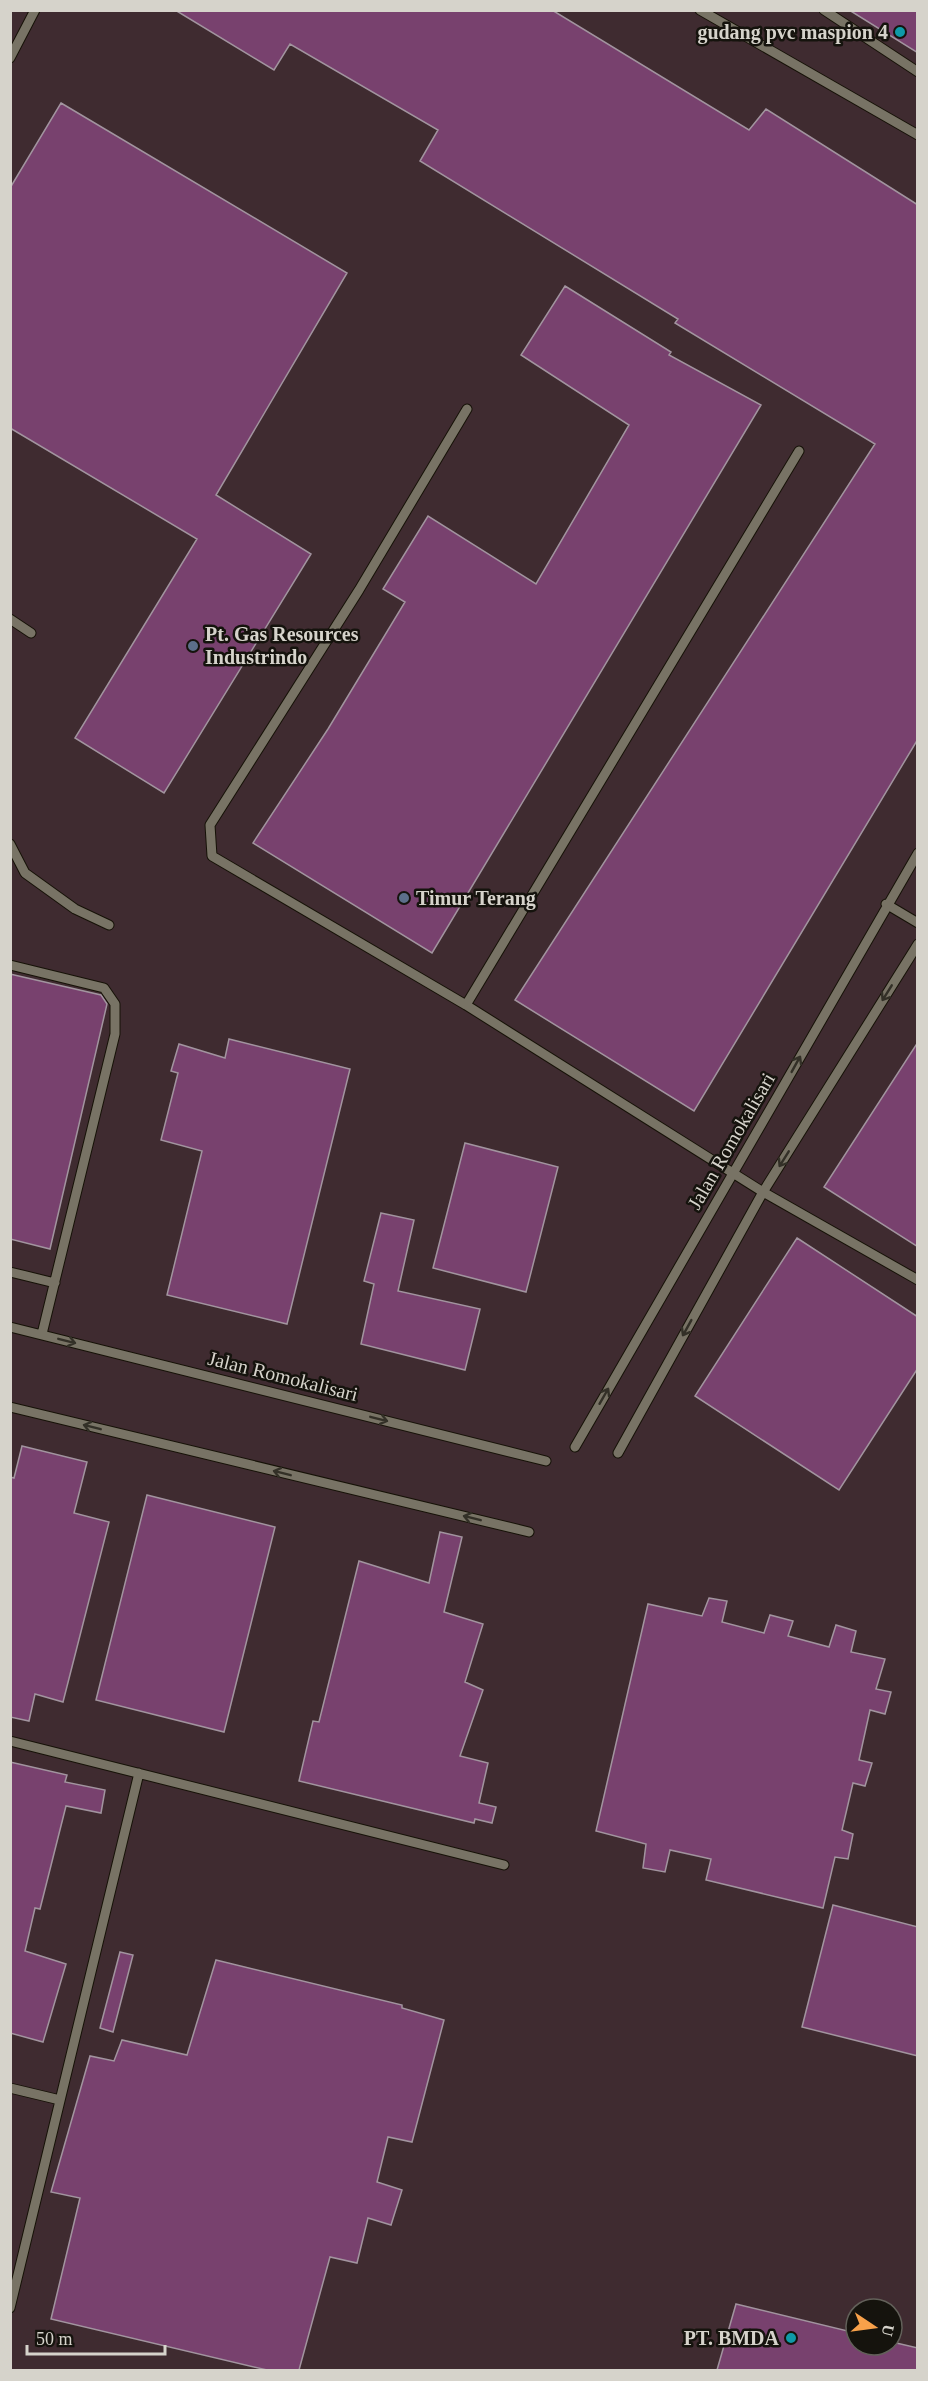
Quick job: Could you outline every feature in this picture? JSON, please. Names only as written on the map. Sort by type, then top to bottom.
[{"type":"lane","points":[[10,58],[35,10]]},
{"type":"lane","points":[[700,10],[918,135]]},
{"type":"lane","points":[[824,10],[918,72]]},
{"type":"lane","points":[[467,409],[359,590],[210,825],[212,856],[466,1005],[764,1192],[918,1280]]},
{"type":"lane","points":[[466,1005],[799,452]]},
{"type":"lane","points":[[10,619],[31,633]]},
{"type":"lane","points":[[10,844],[25,873],[75,909],[109,925]]},
{"type":"lane","name":"Jalan Romokalisari","points":[[574,1447],[734,1173],[886,904],[918,853]]},
{"type":"lane","points":[[886,904],[918,923]]},
{"type":"lane","points":[[618,1453],[764,1192],[918,944]]},
{"type":"lane","points":[[10,965],[104,988],[115,1004],[115,1034],[42,1334]]},
{"type":"lane","points":[[10,1272],[55,1283]]},
{"type":"lane","name":"Jalan Romokalisari","points":[[10,1327],[546,1461]]},
{"type":"lane","points":[[10,1407],[529,1532]]},
{"type":"lane","points":[[10,1742],[504,1865]]},
{"type":"lane","points":[[10,2308],[139,1773]]},
{"type":"lane","points":[[10,2088],[60,2100]]},
{"type":"shaded area","points":[[11,11],[917,11],[917,2370],[11,2370]]},
{"type":"building","points":[[175,10],[552,10],[749,130],[766,109],[918,205],[918,739],[694,1111],[515,1000],[875,444],[675,323],[678,319],[420,161],[438,130],[290,44],[274,70]]},
{"type":"building","name":"gudang pvc maspion 4","points":[[849,10],[918,10],[918,53]]},
{"type":"building","points":[[61,103],[347,273],[216,495],[311,554],[164,793],[75,738],[197,539],[10,428],[10,188]]},
{"type":"building","points":[[565,286],[671,352],[669,355],[761,405],[432,953],[253,843],[328,729],[405,602],[383,589],[428,516],[536,584],[629,425],[521,355]]},
{"type":"building","points":[[10,974],[101,995],[107,1004],[50,1249],[10,1239]]},
{"type":"building","points":[[229,1039],[350,1069],[287,1324],[167,1295],[202,1151],[161,1140],[178,1073],[171,1071],[179,1044],[225,1058]]},
{"type":"building","points":[[918,1042],[918,1247],[824,1187]]},
{"type":"building","points":[[465,1143],[558,1167],[526,1292],[433,1268]]},
{"type":"building","points":[[381,1213],[414,1220],[398,1291],[480,1309],[465,1370],[361,1344],[374,1284],[364,1281]]},
{"type":"building","points":[[797,1238],[918,1317],[918,1368],[839,1490],[695,1396]]},
{"type":"building","points":[[22,1446],[87,1462],[74,1513],[109,1522],[63,1702],[35,1694],[29,1721],[10,1717],[10,1477],[14,1478]]},
{"type":"building","points":[[147,1495],[275,1527],[224,1732],[96,1700]]},
{"type":"building","points":[[440,1532],[462,1537],[444,1612],[483,1624],[465,1682],[483,1690],[460,1756],[488,1763],[479,1803],[496,1807],[492,1823],[475,1819],[474,1823],[299,1781],[313,1721],[319,1722],[359,1561],[429,1583]]},
{"type":"building","points":[[709,1598],[727,1601],[722,1622],[764,1633],[770,1615],[793,1621],[788,1636],[829,1647],[836,1625],[856,1631],[851,1652],[885,1659],[876,1689],[891,1692],[885,1714],[870,1710],[859,1760],[872,1763],[865,1786],[853,1783],[842,1830],[853,1834],[848,1859],[835,1857],[823,1908],[706,1880],[711,1859],[670,1850],[665,1872],[643,1868],[646,1844],[596,1831],[648,1604],[702,1616]]},
{"type":"building","points":[[10,1762],[67,1775],[65,1782],[105,1790],[101,1813],[66,1806],[40,1909],[35,1908],[25,1951],[66,1964],[43,2042],[10,2033]]},
{"type":"building","points":[[833,1905],[918,1927],[918,2056],[802,2027]]},
{"type":"building","points":[[120,1952],[133,1955],[113,2032],[100,2028]]},
{"type":"building","points":[[216,1960],[402,2005],[402,2008],[444,2020],[412,2142],[388,2137],[377,2182],[402,2190],[391,2225],[368,2218],[357,2263],[330,2257],[299,2370],[267,2370],[51,2319],[80,2198],[51,2192],[90,2056],[114,2061],[122,2040],[187,2055]]},
{"type":"building","name":"PT. BMDA","points":[[736,2304],[844,2330],[844,2357],[904,2357],[904,2345],[918,2348],[918,2370],[717,2370]]},
{"type":"place","name":"gudang pvc maspion 4","points":[[900,32]]},
{"type":"place","name":"Pt. Gas Resources Industrindo","points":[[193,646]]},
{"type":"place","name":"Timur Terang","points":[[404,898]]},
{"type":"place","name":"PT. BMDA","points":[[791,2338]]}]
